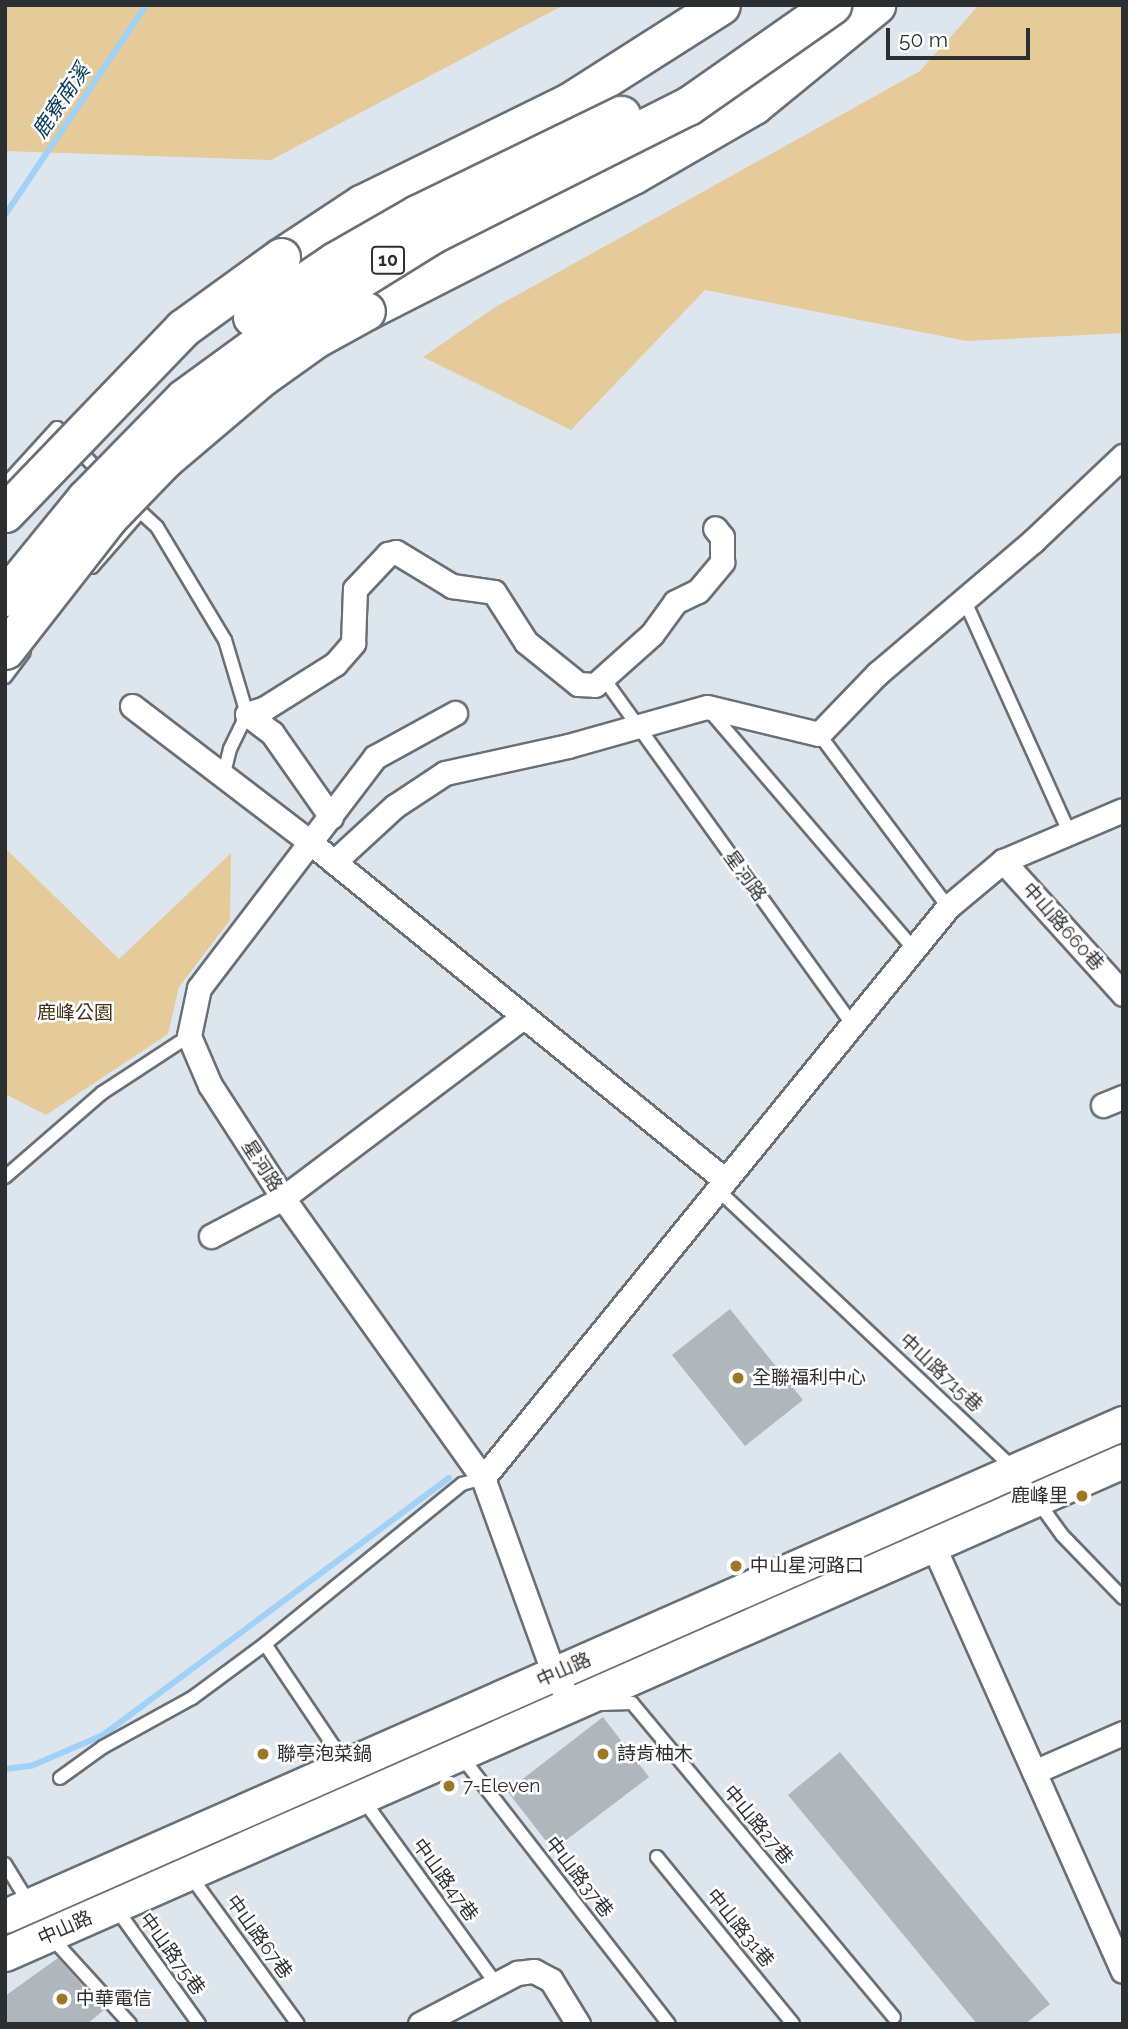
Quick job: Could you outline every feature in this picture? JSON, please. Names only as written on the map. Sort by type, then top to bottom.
[{"type":"main road","points":[[5,513],[183,328],[281,257],[361,204],[569,103],[721,5]]},
{"type":"main road","name":"10","points":[[5,558],[148,400],[254,315],[335,261],[417,214],[679,84],[792,5]]},
{"type":"main road","name":"10","points":[[5,597],[85,499],[184,398],[270,335],[431,235],[688,106],[832,5]]},
{"type":"main road","points":[[17,648],[108,518],[164,460],[262,377],[315,339],[633,176],[754,105],[876,5]]},
{"type":"street","points":[[334,862],[395,806],[445,773],[637,728],[707,707],[819,734],[878,673],[963,597],[1033,541],[1122,460]]},
{"type":"street","points":[[331,817],[272,733],[247,714],[335,664],[353,643],[355,589],[388,554],[396,552],[452,586],[494,592],[526,642],[578,684],[595,685],[652,634],[675,602],[698,590],[722,562],[722,537],[715,528]]},
{"type":"street","points":[[132,706],[311,843],[523,1017],[721,1185]]},
{"type":"street","points":[[189,1036],[199,988],[375,757],[455,713]]},
{"type":"street","points":[[483,1478],[948,907],[1003,861],[1123,810]]},
{"type":"street","name":"中山路660巷","points":[[1003,861],[1123,994]]},
{"type":"street","points":[[211,1236],[283,1198],[523,1017]]},
{"type":"street","name":"星河路","points":[[189,1036],[210,1085],[283,1198],[483,1478],[554,1674],[572,1704]]},
{"type":"street","name":"中山路","points":[[33,1919],[114,1906],[189,1874],[554,1674],[1123,1423]]},
{"type":"street","name":"中山路","points":[[5,1954],[33,1919],[354,1782],[459,1754],[1123,1461]]},
{"type":"street","points":[[933,1545],[1123,1970]]},
{"type":"street","points":[[1034,1772],[1123,1733]]},
{"type":"street","points":[[420,2024],[517,1973],[534,1971],[551,1980],[578,2024]]},
{"type":"lane","points":[[5,485],[57,428],[157,527],[225,640],[247,714],[230,749],[223,778]]},
{"type":"lane","points":[[78,583],[140,512]]},
{"type":"lane","points":[[963,597],[1070,834]]},
{"type":"lane","points":[[5,677],[17,648]]},
{"type":"lane","name":"星河路","points":[[595,685],[607,683],[852,1024]]},
{"type":"lane","points":[[707,707],[914,948]]},
{"type":"lane","points":[[819,734],[948,907]]},
{"type":"lane","points":[[5,1177],[102,1093],[189,1036]]},
{"type":"lane","name":"中山路715巷","points":[[721,1185],[1015,1470],[1062,1535],[1123,1598]]},
{"type":"lane","points":[[60,1778],[103,1747],[192,1698],[265,1644],[461,1484],[483,1478]]},
{"type":"lane","name":"中山路47巷","points":[[265,1644],[354,1782],[497,1985]]},
{"type":"lane","name":"中山路27巷","points":[[572,1704],[632,1703],[894,2017]]},
{"type":"lane","name":"中山路37巷","points":[[459,1754],[669,2024]]},
{"type":"lane","name":"中山路31巷","points":[[657,1857],[793,2024]]},
{"type":"lane","points":[[5,1864],[33,1919],[130,2024]]},
{"type":"lane","name":"中山路67巷","points":[[189,1874],[298,2024]]},
{"type":"lane","name":"中山路75巷","points":[[114,1906],[199,2024]]},
{"type":"green space","points":[[5,5],[564,5],[271,160],[5,151]]},
{"type":"green space","points":[[979,5],[1123,5],[1123,333],[967,341],[705,290],[571,430],[423,357],[494,308],[920,71]]},
{"type":"green space","name":"鹿峰公園","points":[[5,848],[119,959],[231,853],[230,920],[179,987],[168,1034],[46,1115],[5,1094]]},
{"type":"building","name":"全聯福利中心","points":[[730,1309],[803,1400],[745,1446],[672,1355]]},
{"type":"building","points":[[603,1717],[649,1777],[553,1850],[507,1791]]},
{"type":"building","points":[[840,1752],[1050,2004],[1025,2024],[977,2024],[788,1795]]},
{"type":"building","name":"中華電信","points":[[58,1958],[104,2010],[87,2024],[5,2024],[5,1996]]},
{"type":"waterway","name":"鹿寮南溪","points":[[5,215],[146,5]]},
{"type":"waterway","points":[[5,1769],[31,1766],[103,1735],[449,1478]]},
{"type":"place","name":"全聯福利中心","points":[[738,1378]]},
{"type":"place","name":"鹿峰里","points":[[1082,1496]]},
{"type":"place","name":"中山星河路口","points":[[736,1566]]},
{"type":"place","name":"聯亭泡菜鍋","points":[[263,1754]]},
{"type":"place","name":"詩肯柚木","points":[[603,1754]]},
{"type":"place","name":"7-Eleven","points":[[449,1786]]},
{"type":"place","name":"中華電信","points":[[62,1999]]}]
